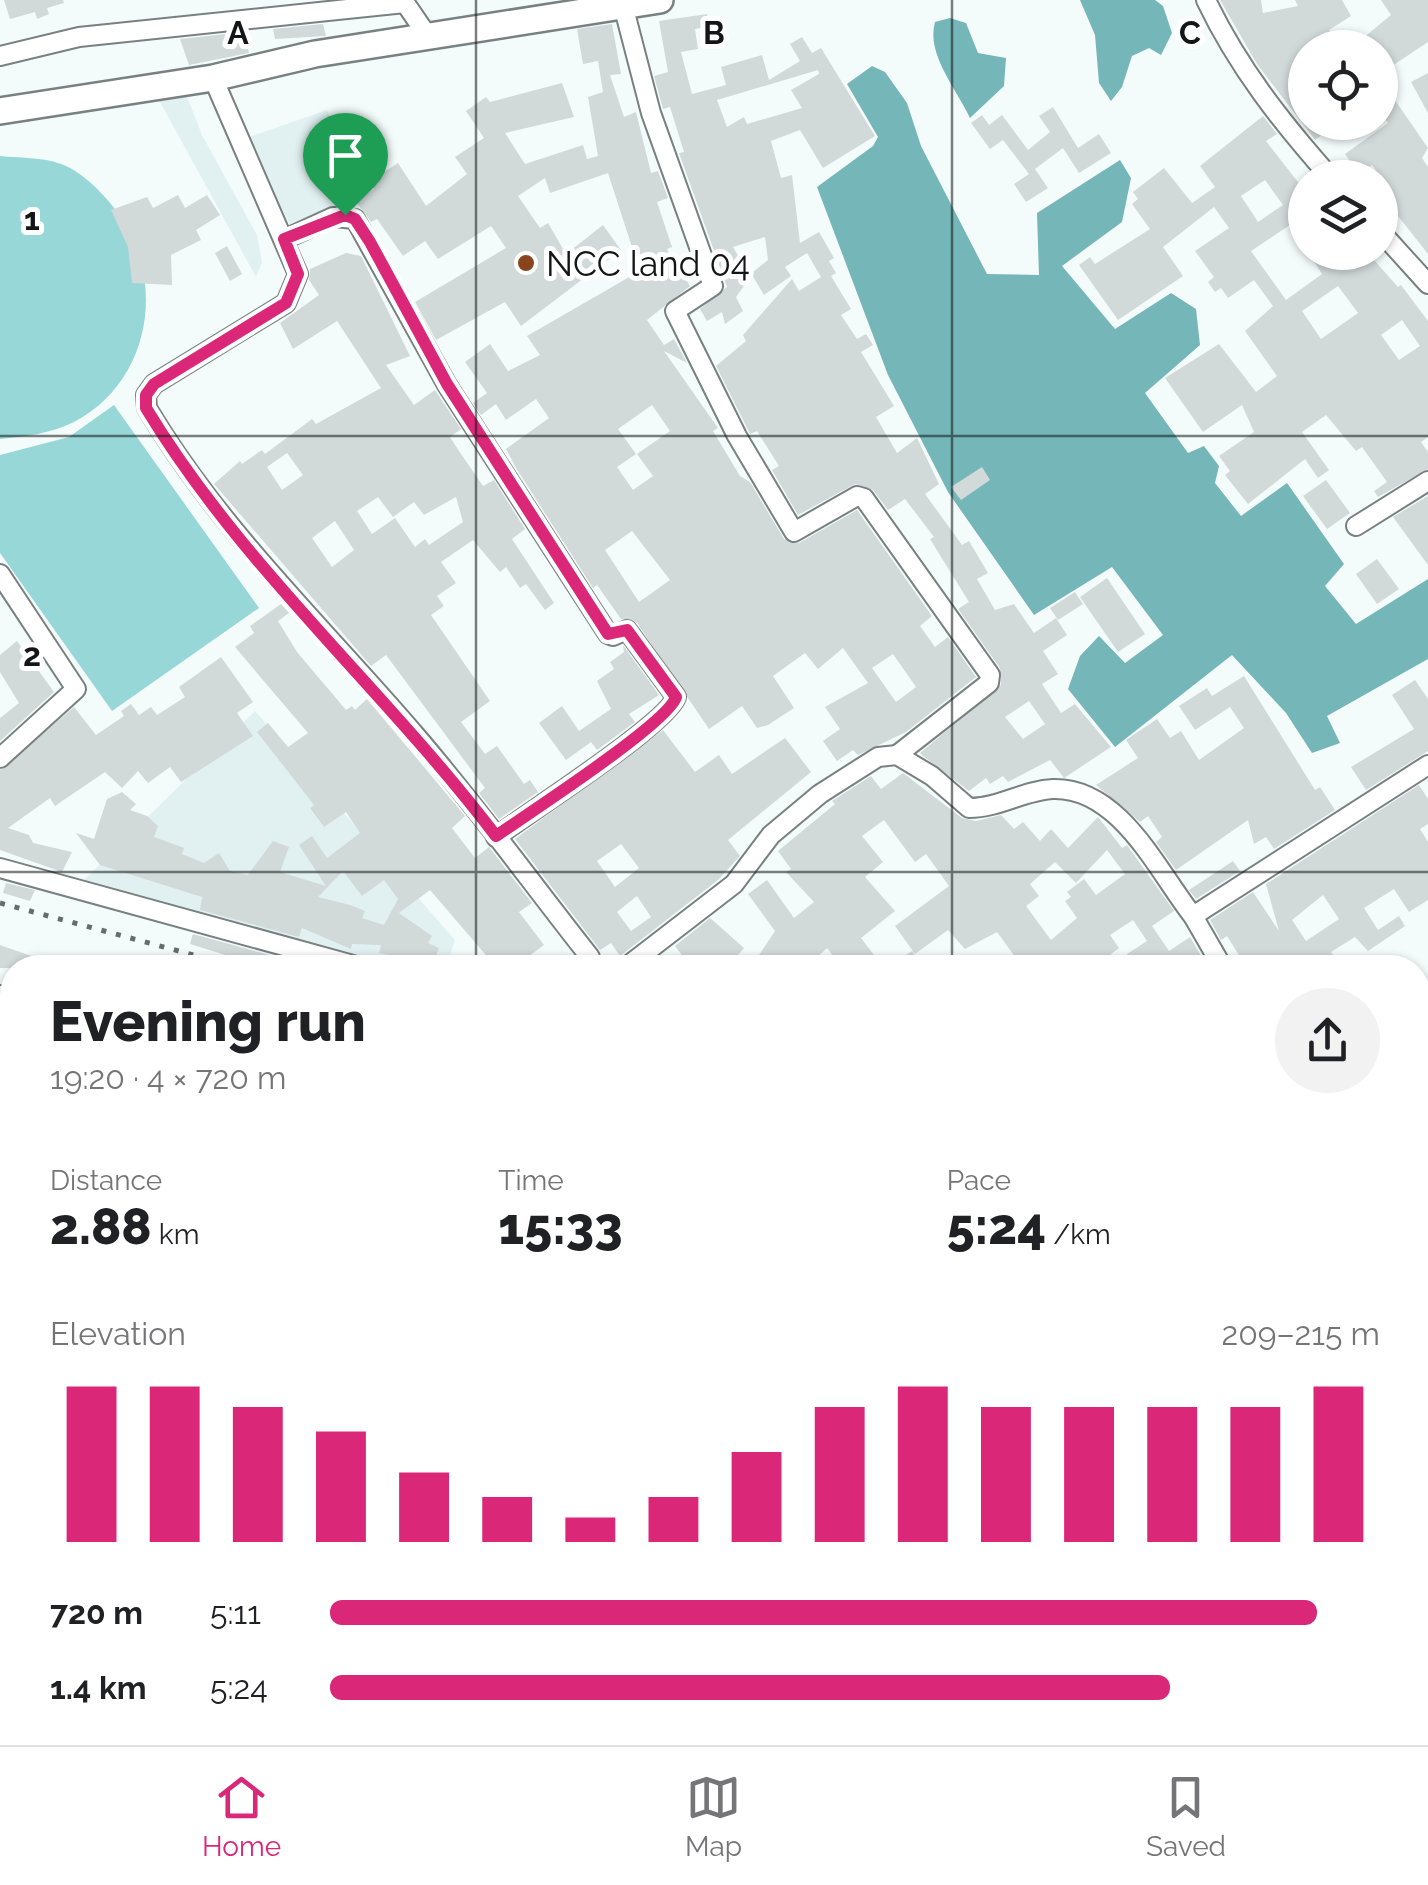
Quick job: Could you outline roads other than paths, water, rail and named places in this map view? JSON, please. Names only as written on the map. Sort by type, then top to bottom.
[{"type":"highway","points":[[0,111],[213,78],[428,35],[660,0]]},
{"type":"street","points":[[1206,0],[1228,48],[1288,130],[1316,160]]},
{"type":"street","points":[[0,56],[79,37],[404,1],[428,35]]},
{"type":"street","points":[[623,6],[651,113],[713,286],[675,311],[737,436],[794,532],[858,496],[864,498],[990,675],[989,683],[897,756]]},
{"type":"street","points":[[213,78],[298,274],[286,303],[154,384],[146,395],[146,408],[246,548],[416,735],[583,955]]},
{"type":"street","points":[[284,239],[334,218],[355,219],[447,384],[608,634],[627,630],[676,697],[648,732],[624,744],[496,836]]},
{"type":"street","points":[[1398,251],[1428,284]]},
{"type":"street","points":[[1356,526],[1428,481]]},
{"type":"street","points":[[0,574],[76,689],[0,758]]},
{"type":"street","points":[[642,955],[734,884],[771,835],[820,794],[878,756],[897,756],[932,776],[969,808],[994,807],[1050,789],[1100,802],[1193,916],[1215,955]]},
{"type":"street","points":[[1193,916],[1428,765]]},
{"type":"street","points":[[0,868],[317,955]]},
{"type":"railway","points":[[0,903],[194,955]]},
{"type":"place","name":"NCC land 04","points":[[526,263]]}]
